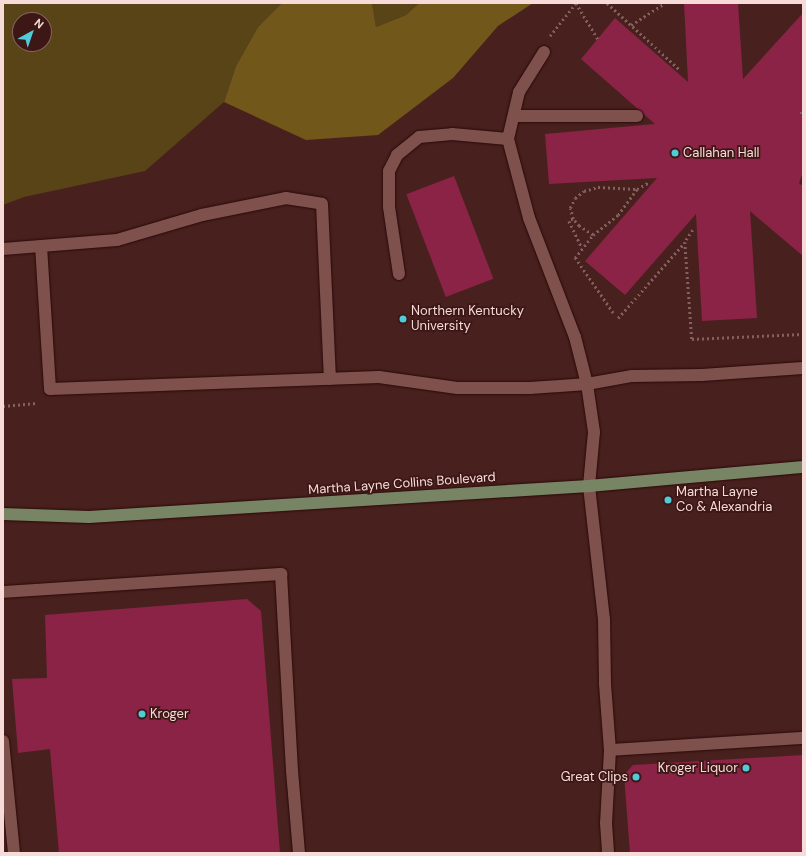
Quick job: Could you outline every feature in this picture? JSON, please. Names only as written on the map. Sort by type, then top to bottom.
[{"type":"main road","name":"Martha Layne Collins Boulevard","points":[[3,514],[40,517],[89,517],[589,486],[803,467]]},
{"type":"lane","points":[[544,52],[520,92],[508,139],[529,218],[575,337],[587,384],[594,432],[589,486],[604,619],[605,684],[610,750],[606,823],[608,853]]},
{"type":"lane","points":[[514,116],[637,116]]},
{"type":"lane","points":[[399,274],[389,207],[389,171],[397,155],[419,137],[452,134],[508,139]]},
{"type":"lane","points":[[3,249],[117,240],[202,215],[286,198],[322,204],[330,379]]},
{"type":"lane","points":[[41,246],[50,389],[379,377],[457,388],[530,388],[587,384],[632,376],[702,375],[803,368]]},
{"type":"lane","points":[[3,592],[281,574],[292,771],[299,853]]},
{"type":"lane","points":[[610,750],[803,738]]},
{"type":"lane","points":[[3,741],[14,853]]},
{"type":"path","points":[[544,52],[546,41],[576,3],[598,39]]},
{"type":"path","points":[[607,3],[680,70]]},
{"type":"path","points":[[631,25],[665,3]]},
{"type":"path","points":[[613,312],[574,258],[593,235],[618,215],[637,189],[648,183]]},
{"type":"path","points":[[593,235],[579,226],[573,219],[570,208],[575,198],[584,191],[598,187],[637,189]]},
{"type":"path","points":[[573,219],[569,221],[582,248]]},
{"type":"path","points":[[618,318],[685,242],[693,230]]},
{"type":"path","points":[[685,242],[692,339],[803,334]]},
{"type":"path","points":[[3,406],[37,402]]},
{"type":"shaded area","points":[[3,3],[282,3],[258,27],[236,66],[224,102],[145,171],[24,197],[3,205]]},
{"type":"shaded area","points":[[282,3],[372,3],[376,27],[406,15],[419,3],[533,3],[498,26],[453,78],[378,135],[306,140],[224,102],[236,66],[258,27]]},
{"type":"shaded area","points":[[372,3],[419,3],[406,15],[376,27]]},
{"type":"building","name":"Callahan Hall","points":[[684,3],[738,3],[743,79],[803,13],[803,172],[799,183],[803,186],[803,256],[750,211],[757,318],[702,321],[696,214],[625,295],[585,261],[657,178],[549,184],[545,134],[655,124],[581,59],[615,18],[688,82]]},
{"type":"building","points":[[454,176],[493,279],[446,297],[406,194]]},
{"type":"building","name":"Kroger","points":[[247,599],[261,611],[280,853],[59,853],[50,749],[18,753],[12,679],[47,678],[45,615]]},
{"type":"building","points":[[803,755],[803,853],[630,853],[624,775],[633,765]]},
{"type":"place","name":"Callahan Hall","points":[[675,153]]},
{"type":"place","name":"Northern Kentucky University","points":[[403,319]]},
{"type":"place","name":"Martha Layne Co & Alexandria","points":[[668,500]]},
{"type":"place","name":"Kroger","points":[[142,714]]},
{"type":"place","name":"Kroger Liquor","points":[[746,768]]},
{"type":"place","name":"Great Clips","points":[[636,777]]}]
